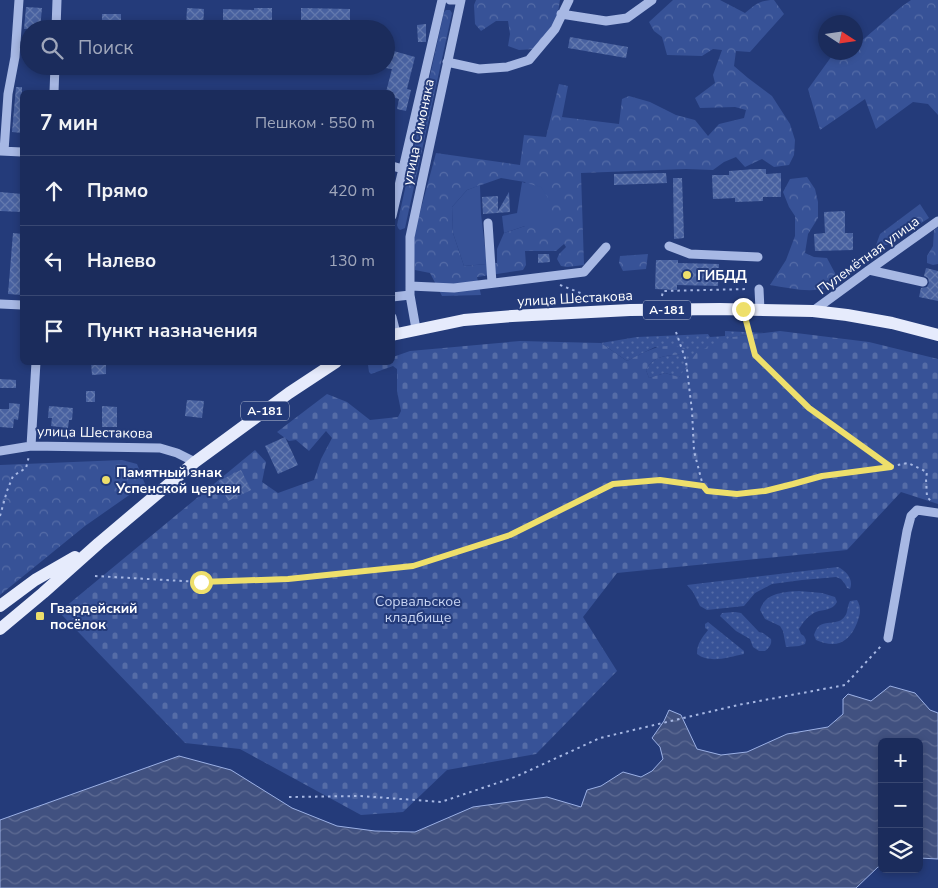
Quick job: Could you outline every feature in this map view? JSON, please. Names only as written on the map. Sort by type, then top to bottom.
[{"type":"main road","name":"улица Шестакова","points":[[395,334],[464,320],[512,316],[630,310],[743,309],[813,311],[847,315],[892,323],[938,335]]},
{"type":"main road","name":"А-181","points":[[0,629],[196,462],[332,365]]},
{"type":"main road","name":"А-181","points":[[0,606],[35,580],[99,543]]},
{"type":"street","points":[[19,0],[15,57],[8,94],[2,151],[20,152]]},
{"type":"street","points":[[56,20],[57,0]]},
{"type":"street","name":"улица Симоняка","points":[[395,203],[442,0]]},
{"type":"street","points":[[450,0],[461,0]]},
{"type":"street","name":"улица Симоняка","points":[[416,329],[410,291],[410,237],[461,0]]},
{"type":"street","points":[[448,62],[480,69],[507,67],[529,60],[555,29],[569,0]]},
{"type":"street","points":[[561,14],[606,21],[627,18],[652,0]]},
{"type":"street","points":[[54,90],[55,75]]},
{"type":"street","points":[[395,167],[403,169]]},
{"type":"street","name":"Пулемётная улица","points":[[813,311],[938,221]]},
{"type":"street","points":[[488,223],[492,283]]},
{"type":"street","points":[[670,246],[690,254],[758,256]]},
{"type":"street","points":[[395,296],[410,291],[454,288],[584,272],[606,247]]},
{"type":"street","points":[[869,270],[923,282]]},
{"type":"street","points":[[759,289],[760,310]]},
{"type":"street","points":[[0,304],[20,305]]},
{"type":"street","points":[[31,446],[36,365]]},
{"type":"street","name":"улица Шестакова","points":[[0,451],[31,446],[160,448],[177,453],[196,462]]},
{"type":"street","points":[[888,638],[911,516],[917,510],[938,513]]},
{"type":"path","points":[[662,296],[663,291],[759,289]]},
{"type":"path","points":[[743,309],[755,355],[809,408],[891,467]]},
{"type":"path","points":[[676,332],[686,360],[692,411],[694,451],[703,486],[707,491],[737,494],[765,491],[822,476],[908,463],[927,472],[927,497],[932,502]]},
{"type":"path","points":[[0,516],[13,476],[26,468],[31,446]]},
{"type":"path","points":[[95,576],[201,582],[288,579],[413,566],[510,535],[613,484],[660,480],[703,486]]},
{"type":"path","points":[[289,797],[361,796],[440,802],[514,777],[600,738],[738,705],[845,685],[888,638]]},
{"type":"green space","points":[[476,0],[560,0],[557,18],[535,49],[519,50],[508,46],[510,34],[508,21],[496,21],[481,31],[475,24],[474,5]]},
{"type":"green space","points":[[673,0],[720,0],[745,13],[758,3],[774,0],[784,14],[750,52],[736,51],[734,66],[772,96],[790,124],[795,140],[794,155],[789,165],[774,167],[762,159],[745,167],[736,157],[724,162],[713,170],[686,169],[581,173],[584,265],[561,266],[557,259],[566,247],[564,244],[556,251],[525,251],[526,265],[523,270],[477,277],[481,295],[442,296],[430,273],[415,270],[413,238],[436,153],[520,165],[524,135],[546,137],[559,84],[568,86],[562,117],[619,124],[622,99],[629,96],[650,102],[676,115],[695,120],[708,136],[719,124],[744,118],[746,110],[735,107],[700,108],[695,98],[715,83],[713,75],[722,50],[713,49],[702,56],[667,55],[662,37],[654,31],[649,22]],"holes":[[[501,178],[525,182],[550,226],[525,226],[504,233],[497,249],[497,263],[464,266],[453,233],[452,207],[467,190]]]},
{"type":"green space","points":[[911,0],[938,0],[938,115],[928,104],[913,102],[876,129],[865,99],[820,130],[808,89],[829,60],[863,60],[863,40]]},
{"type":"green space","points":[[450,10],[452,13],[405,228],[400,230],[397,225],[444,12]]},
{"type":"green space","points":[[807,177],[815,189],[818,202],[818,218],[808,234],[805,253],[814,257],[827,258],[836,275],[830,287],[822,289],[800,290],[770,285],[786,260],[795,236],[795,216],[783,192],[790,179]]},
{"type":"green space","points":[[522,182],[541,187],[550,201],[550,226],[525,226],[504,233],[502,216],[517,213]]},
{"type":"green space","points":[[480,185],[481,214],[487,264],[464,266],[453,233],[452,207],[467,190]]},
{"type":"green space","points":[[920,204],[929,218],[887,245],[876,245],[880,234]]},
{"type":"green space","points":[[938,227],[938,264],[933,265],[927,263],[927,256],[933,246],[934,230]]},
{"type":"green space","points":[[648,254],[646,269],[623,271],[619,263],[620,256]]},
{"type":"green space","points":[[725,331],[764,333],[732,337],[679,377],[665,373],[649,378],[646,370],[657,359],[681,354],[655,347],[627,361],[601,343],[637,337],[708,334],[710,337],[725,336]]},
{"type":"green space","name":"Сорвальское кладбище","points":[[780,331],[869,342],[938,359],[938,504],[901,492],[847,550],[617,573],[583,617],[617,671],[536,754],[447,770],[403,812],[361,815],[240,749],[185,743],[59,612],[255,450],[266,462],[262,482],[278,493],[314,480],[321,459],[332,438],[326,431],[309,451],[296,440],[289,441],[277,432],[327,394],[347,402],[370,420],[398,417],[401,411],[397,391],[397,369],[393,366],[371,374],[368,365],[395,365],[395,356],[410,351],[520,341],[601,343],[627,361],[655,348],[676,346],[685,348],[682,354],[666,356],[653,361],[646,370],[649,378],[665,373],[679,377],[697,352],[732,337]]},
{"type":"green space","points":[[122,460],[137,464],[145,484],[85,526],[0,595],[0,465]]},
{"type":"green space","points":[[838,567],[848,576],[851,582],[850,589],[847,588],[841,579],[836,577],[772,584],[755,593],[744,606],[707,610],[700,606],[687,585]]},
{"type":"green space","points":[[799,591],[822,593],[835,597],[837,602],[830,608],[813,613],[802,624],[799,629],[806,640],[805,644],[786,647],[783,631],[780,626],[765,619],[760,610],[762,604],[775,594]]},
{"type":"green space","points":[[857,600],[860,609],[859,617],[854,630],[846,640],[830,644],[816,640],[814,635],[818,627],[842,619],[846,614],[850,601]]},
{"type":"green space","points":[[722,613],[741,613],[759,632],[771,639],[770,646],[765,651],[759,651],[753,647],[750,639],[736,631],[720,616]]},
{"type":"green space","points":[[708,622],[744,651],[744,654],[708,659],[697,654],[699,644],[708,630],[705,628],[705,624]]},
{"type":"water","points":[[890,686],[915,693],[930,710],[938,713],[938,859],[923,858],[923,738],[878,738],[878,867],[856,888],[0,888],[0,820],[179,756],[231,770],[292,808],[337,826],[375,831],[415,832],[473,807],[547,797],[581,807],[587,790],[601,786],[623,772],[641,777],[652,771],[663,759],[660,747],[652,738],[669,710],[681,715],[697,749],[721,755],[747,752],[787,734],[828,727],[843,714],[843,699],[848,694],[871,701]]},
{"type":"building","points":[[26,7],[42,8],[41,20],[25,20]]},
{"type":"building","points":[[187,8],[204,9],[203,20],[186,20]]},
{"type":"building","points":[[254,8],[272,8],[272,20],[223,20],[223,9],[254,10]]},
{"type":"building","points":[[301,8],[350,9],[350,20],[301,20]]},
{"type":"building","points":[[102,14],[121,14],[121,20],[102,20]]},
{"type":"building","points":[[426,24],[426,42],[418,42],[417,25]]},
{"type":"building","points":[[570,37],[628,47],[626,58],[568,48]]},
{"type":"building","points":[[395,51],[415,57],[407,89],[411,90],[406,111],[397,109],[399,99],[395,98],[395,90],[387,90],[390,75],[395,75]]},
{"type":"building","points":[[16,87],[22,87],[22,90],[20,90],[20,133],[12,132]]},
{"type":"building","points":[[766,169],[766,174],[781,173],[781,197],[763,197],[763,201],[735,202],[735,198],[713,199],[712,175],[729,175],[729,171]]},
{"type":"building","points":[[666,173],[667,183],[614,185],[614,174]]},
{"type":"building","points":[[673,178],[682,178],[684,238],[674,239]]},
{"type":"building","points":[[0,192],[20,194],[20,212],[0,211]]},
{"type":"building","points":[[509,192],[510,212],[483,214],[482,197],[498,196],[498,211]]},
{"type":"building","points":[[845,211],[845,233],[853,233],[853,250],[815,251],[814,234],[825,233],[824,212]]},
{"type":"building","points":[[13,233],[20,234],[20,295],[8,294]]},
{"type":"building","points":[[538,254],[549,254],[550,262],[538,263]]},
{"type":"building","name":"ГИБДД","points":[[656,260],[678,260],[678,263],[719,264],[718,286],[677,285],[677,290],[655,289]]},
{"type":"building","points":[[926,268],[938,271],[938,301],[919,297],[921,288],[927,287],[929,283],[928,278],[924,276]]},
{"type":"building","points":[[91,365],[106,365],[106,374],[92,375]]},
{"type":"building","points":[[0,379],[16,380],[16,388],[0,388]]},
{"type":"building","points":[[86,391],[95,391],[95,402],[86,402]]},
{"type":"building","points":[[187,400],[204,401],[202,418],[185,416]]},
{"type":"building","points":[[9,403],[20,404],[18,420],[14,419],[13,428],[0,427],[0,409],[9,409]]},
{"type":"building","points":[[49,406],[73,408],[72,420],[69,420],[68,428],[51,426],[52,418],[48,418]]},
{"type":"building","points":[[102,406],[117,407],[117,427],[102,427]]},
{"type":"building","points":[[285,437],[298,465],[278,474],[265,446]]},
{"type":"building","points":[[241,470],[251,490],[228,501],[219,481]]},
{"type":"place","name":"ГИБДД","points":[[687,275]]},
{"type":"place","name":"Памятный знак Успенской церкви","points":[[106,480]]},
{"type":"place","name":"Гвардейский посёлок","points":[[40,616]]},
{"type":"route","points":[[201,582],[288,579],[413,566],[510,535],[613,484],[660,480],[703,486],[707,491],[737,494],[765,491],[822,476],[891,467],[873,452],[809,408],[755,355],[743,309]]}]
